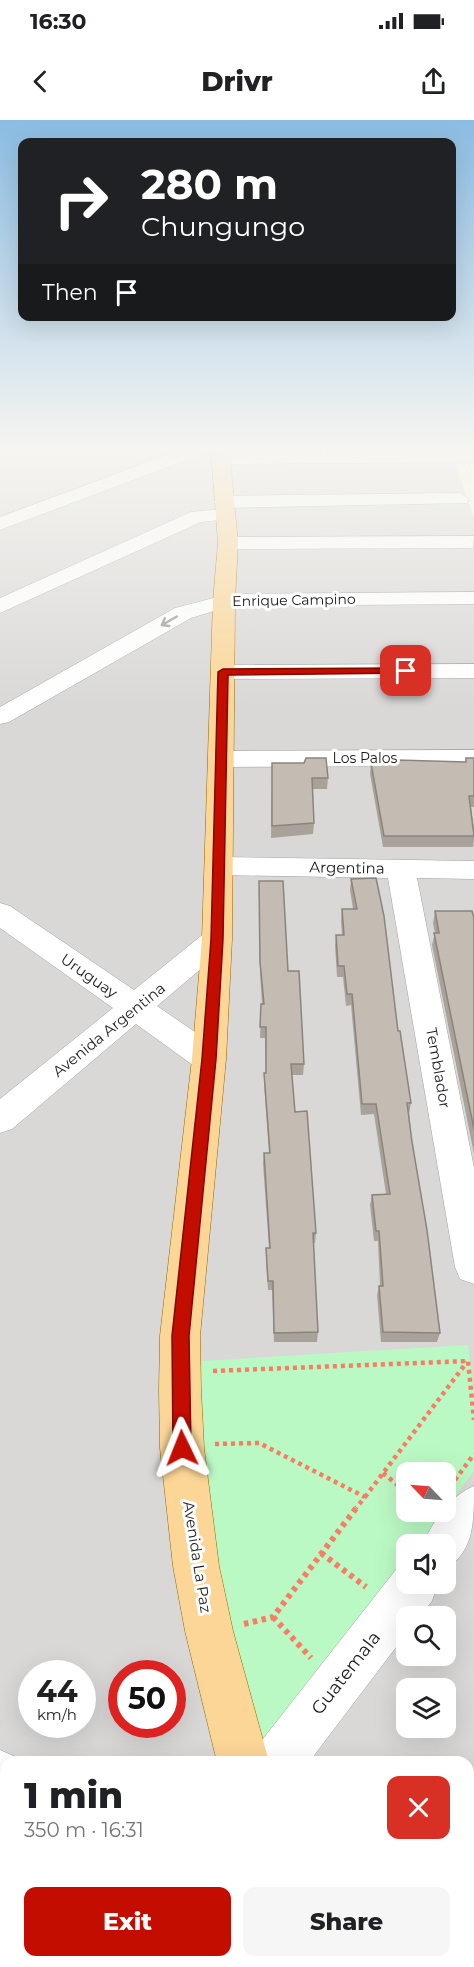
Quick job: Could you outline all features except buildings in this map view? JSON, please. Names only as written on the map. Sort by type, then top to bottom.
[{"type":"main road","name":"Avenida La Paz","points":[[225,535],[217,939],[209,1059],[180,1336],[182,1448],[196,1566],[209,1631],[241,1756]]},
{"type":"street","points":[[0,606],[156,535]]},
{"type":"street","points":[[389,535],[473,543]]},
{"type":"street","name":"Enrique Campino","points":[[0,717],[183,613],[224,601],[474,598]]},
{"type":"street","points":[[223,672],[474,671]]},
{"type":"street","name":"Los Palos","points":[[221,759],[474,758]]},
{"type":"street","name":"Argentina","points":[[220,866],[474,870]]},
{"type":"street","name":"Temblador","points":[[401,869],[474,1267]]},
{"type":"street","name":"Uruguay","points":[[0,913],[209,1059]]},
{"type":"street","name":"Avenida Argentina","points":[[0,1119],[217,939]]},
{"type":"street","points":[[450,1534],[463,1497]]},
{"type":"street","name":"Guatemala","points":[[281,1756],[394,1588]]},
{"type":"path","points":[[209,1371],[468,1361]]},
{"type":"path","points":[[468,1361],[474,1420]]},
{"type":"path","points":[[234,1626],[273,1617],[468,1361]]},
{"type":"path","points":[[202,1444],[259,1443],[364,1497]]},
{"type":"path","points":[[463,1497],[474,1454]]},
{"type":"path","points":[[383,1473],[396,1484]]},
{"type":"path","points":[[321,1553],[394,1588]]},
{"type":"path","points":[[273,1617],[318,1666]]},
{"type":"shaded area","points":[[0,535],[474,535],[474,1756],[0,1756]]},
{"type":"green space","points":[[468,1345],[474,1393],[474,1471],[456,1495],[456,1462],[396,1462],[396,1522],[436,1522],[427,1534],[396,1534],[396,1576],[265,1756],[261,1756],[199,1490],[192,1439],[202,1361]]},
{"type":"route","points":[[182,1448],[180,1336],[209,1059],[217,939],[223,672],[406,671]]}]
